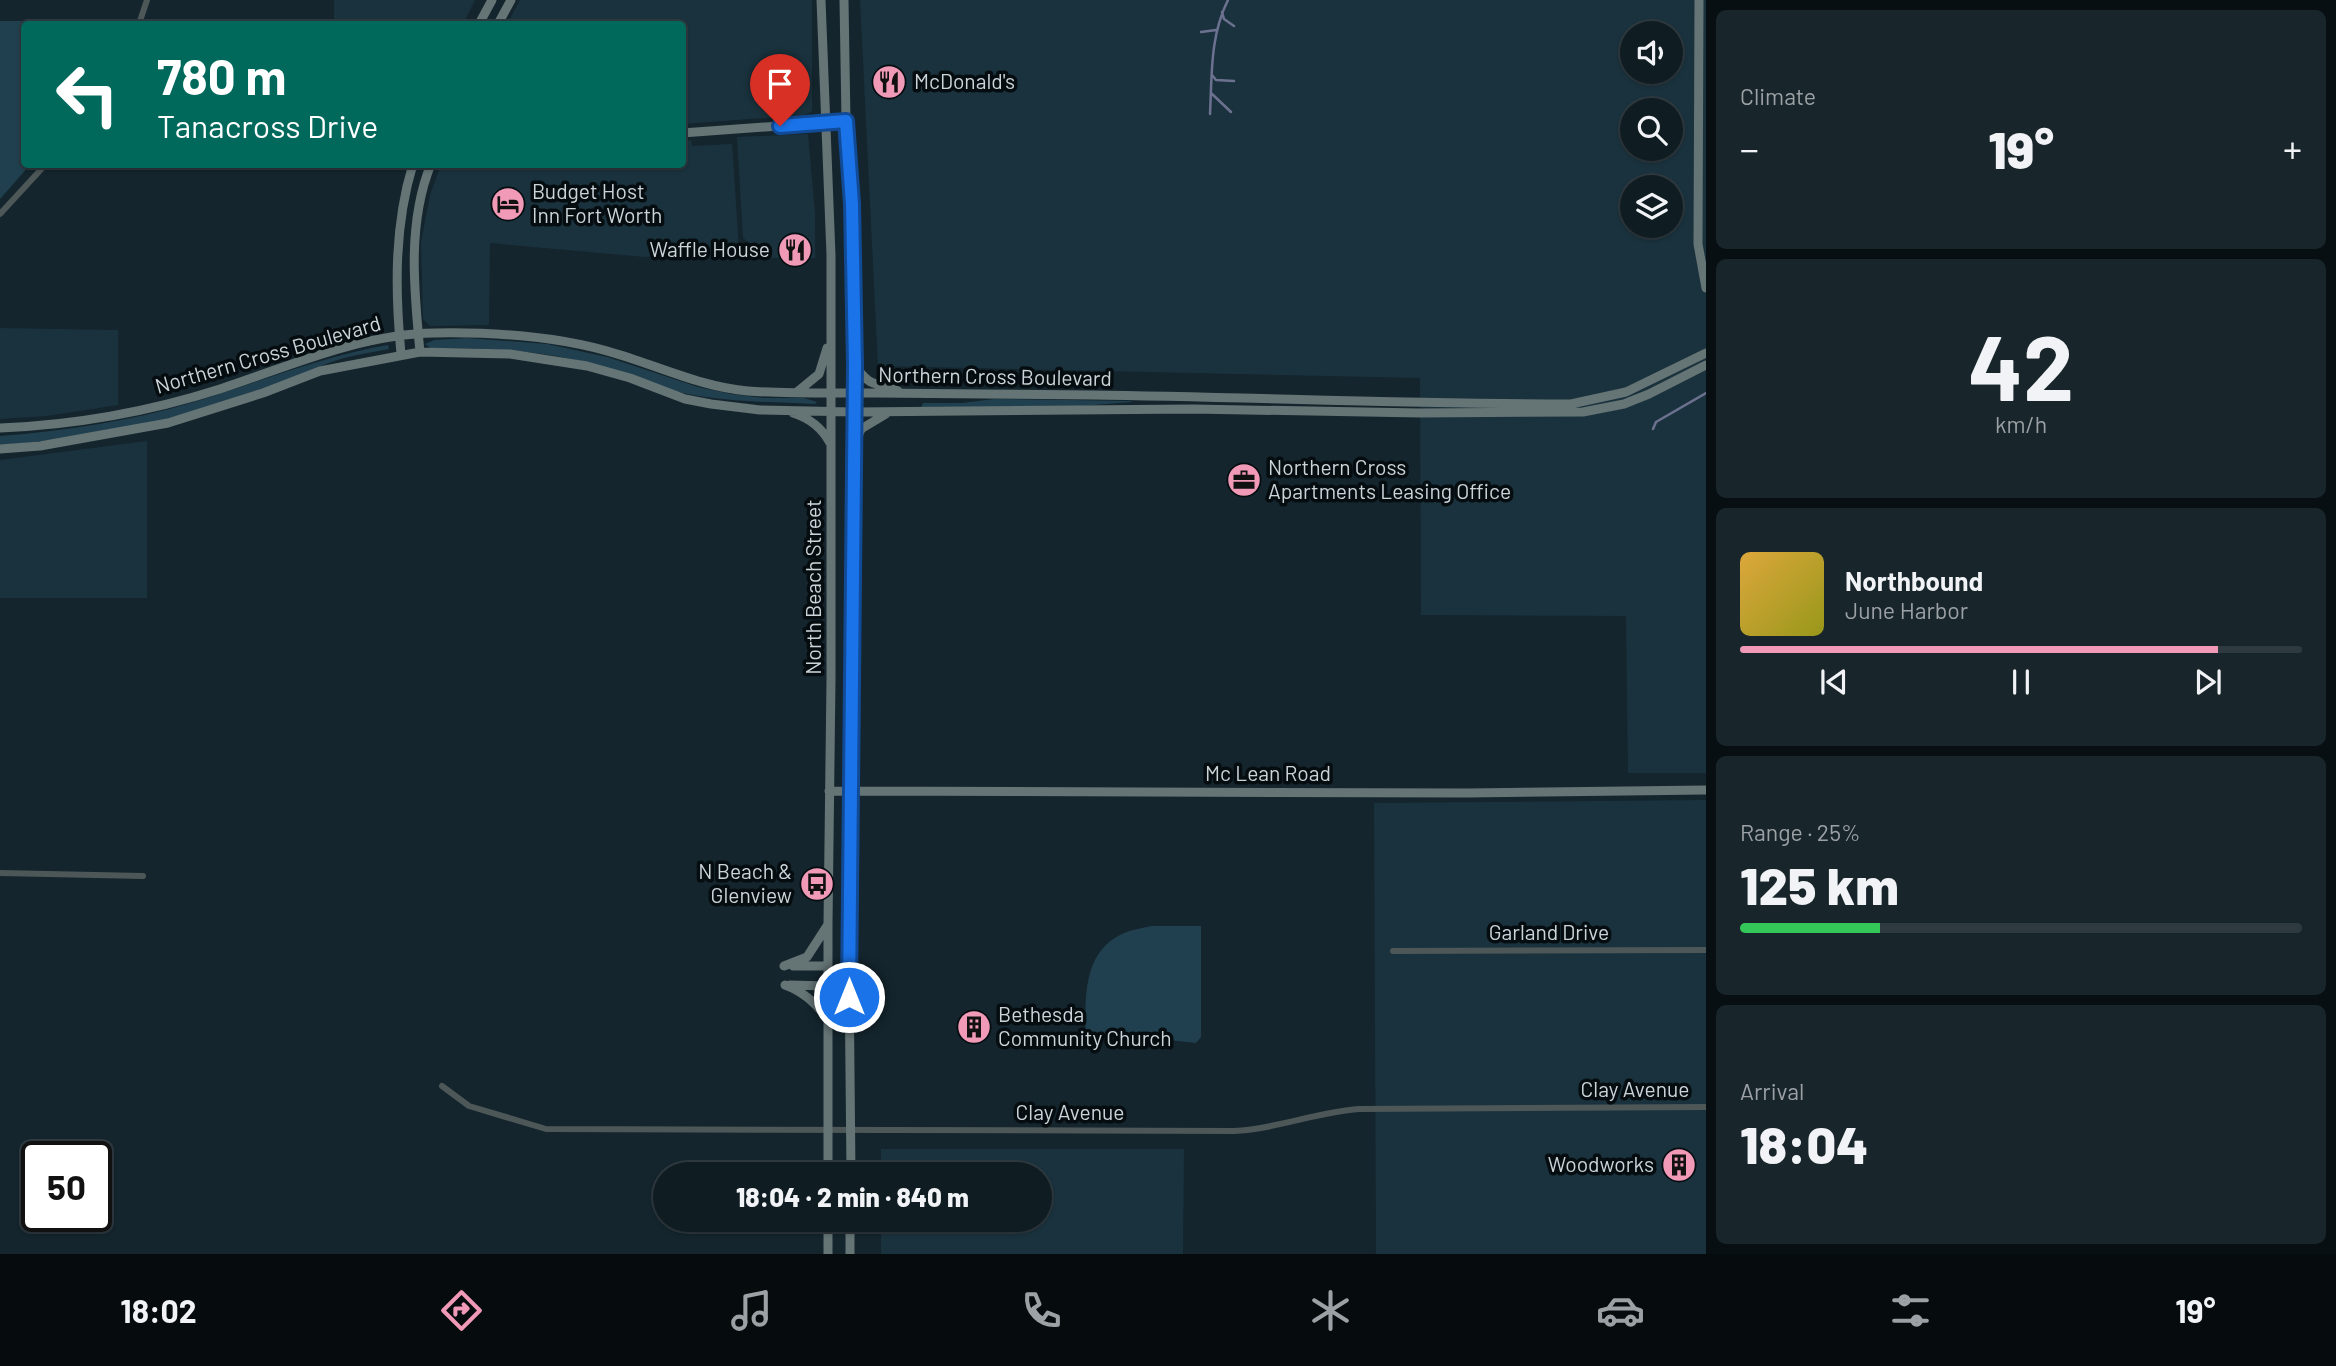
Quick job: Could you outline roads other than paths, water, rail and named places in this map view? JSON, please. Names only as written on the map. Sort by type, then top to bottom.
[{"type":"street","points":[[140,21],[148,0]]},
{"type":"street","points":[[481,21],[492,0]]},
{"type":"street","points":[[500,21],[511,0]]},
{"type":"street","name":"North Beach Street","points":[[821,0],[830,201],[832,447],[828,1162]]},
{"type":"street","name":"North Beach Street","points":[[844,0],[855,365],[849,970],[851,1162]]},
{"type":"street","points":[[1699,0],[1698,244],[1706,288]]},
{"type":"street","points":[[686,133],[846,121]]},
{"type":"street","points":[[0,214],[42,168]]},
{"type":"street","points":[[401,354],[397,279],[399,235],[402,205],[412,168]]},
{"type":"street","points":[[420,352],[415,237],[430,168]]},
{"type":"street","points":[[797,392],[820,374],[831,326]]},
{"type":"street","name":"Northern Cross Boulevard","points":[[0,428],[74,423],[138,411],[216,390],[303,359],[350,346],[418,334],[492,334],[550,340],[615,353],[726,388],[831,393],[1571,404],[1626,392],[1706,353]]},
{"type":"street","name":"Northern Cross Boulevard","points":[[0,449],[40,446],[168,423],[263,393],[320,371],[420,352],[485,352],[560,362],[630,378],[685,399],[760,410],[854,412],[1210,409],[1420,413],[1583,412],[1637,399],[1706,365]]},
{"type":"street","points":[[855,365],[872,384],[903,393]]},
{"type":"street","points":[[1210,397],[1210,409]]},
{"type":"street","points":[[785,410],[813,422],[824,433],[832,447]]},
{"type":"street","points":[[853,449],[861,429],[876,418],[891,412]]},
{"type":"street","name":"Mc Lean Road","points":[[829,790],[1467,793],[1706,790]]},
{"type":"street","points":[[0,873],[143,876]]},
{"type":"street","points":[[828,924],[807,957],[784,966],[828,966]]},
{"type":"street","name":"Garland Drive","points":[[1392,951],[1706,950]]},
{"type":"street","points":[[828,986],[785,985],[813,1001],[828,1022]]},
{"type":"street","name":"Clay Avenue","points":[[442,1086],[469,1107],[546,1129],[1234,1132],[1268,1128],[1322,1114],[1359,1109],[1706,1107]]},
{"type":"street","points":[[828,1232],[828,1254]]},
{"type":"street","points":[[850,1232],[850,1254]]},
{"type":"waterway","points":[[1210,114],[1215,41],[1228,0]]},
{"type":"waterway","points":[[1222,12],[1224,19],[1234,26]]},
{"type":"waterway","points":[[1201,32],[1216,30]]},
{"type":"waterway","points":[[1212,75],[1216,80],[1234,81]]},
{"type":"waterway","points":[[1211,93],[1231,112]]},
{"type":"waterway","points":[[1653,429],[1656,422],[1706,393]]},
{"type":"place","name":"McDonald's","points":[[889,82]]},
{"type":"place","name":"Budget Host Inn Fort Worth","points":[[508,204]]},
{"type":"place","name":"Waffle House","points":[[795,250]]},
{"type":"place","name":"Northern Cross Apartments Leasing Office","points":[[1244,480]]},
{"type":"place","name":"N Beach & Glenview","points":[[817,884]]},
{"type":"place","name":"Bethesda Community Church","points":[[974,1027]]},
{"type":"place","name":"Woodworks","points":[[1679,1165]]}]
